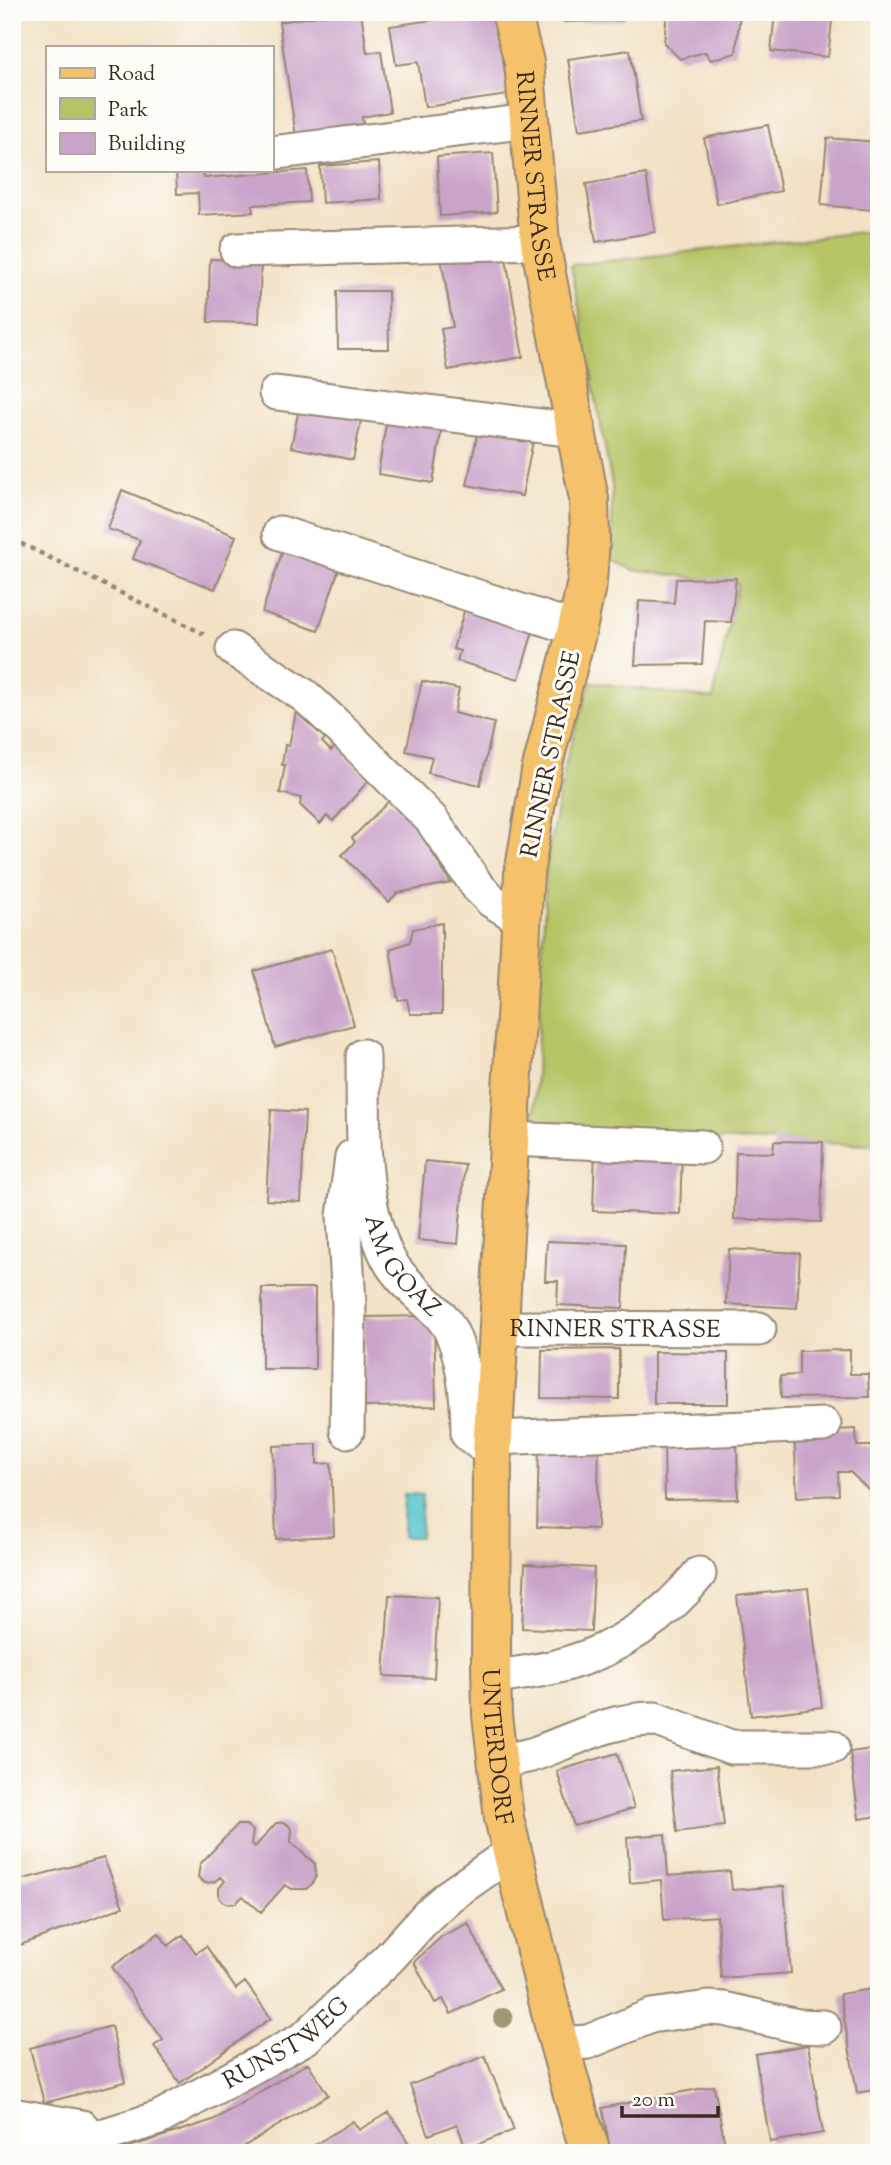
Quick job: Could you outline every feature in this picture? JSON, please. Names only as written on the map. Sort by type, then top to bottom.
[{"type":"main road","name":"RINNER STRASSE","points":[[499,1328],[524,874],[541,772],[587,581],[590,540],[589,499],[540,242],[523,62],[512,12]]},
{"type":"main road","name":"UNTERDORF","points":[[499,1328],[493,1445],[491,1678],[496,1762],[512,1852],[559,2044],[580,2123],[591,2153]]},
{"type":"street","points":[[273,153],[529,121]]},
{"type":"street","points":[[237,250],[540,242]]},
{"type":"street","points":[[276,393],[575,428]]},
{"type":"street","points":[[280,533],[577,629]]},
{"type":"street","points":[[233,649],[305,696],[344,732],[431,819],[478,887],[492,901],[520,918]]},
{"type":"street","name":"AM GOAZ","points":[[363,1056],[364,1143],[372,1214],[386,1255],[398,1273],[450,1328],[467,1398],[468,1434],[493,1445]]},
{"type":"street","points":[[509,1139],[703,1147]]},
{"type":"street","points":[[347,1431],[349,1305],[344,1216],[352,1154],[364,1143]]},
{"type":"street","name":"RINNER STRASSE","points":[[499,1328],[759,1329]]},
{"type":"street","points":[[493,1445],[824,1425]]},
{"type":"street","points":[[491,1678],[565,1664],[597,1652],[667,1610],[699,1574]]},
{"type":"street","points":[[496,1762],[531,1755],[604,1727],[634,1719],[655,1719],[731,1748],[832,1747]]},
{"type":"street","name":"RUNSTWEG","points":[[12,2145],[104,2135],[159,2118],[305,2038],[449,1896],[512,1852]]},
{"type":"street","points":[[559,2044],[588,2042],[651,2016],[708,2008],[724,2009],[798,2026],[824,2027]]},
{"type":"street","points":[[12,2115],[77,2125],[104,2135]]},
{"type":"path","points":[[12,539],[233,649]]},
{"type":"path","points":[[12,544],[24,545]]},
{"type":"green space","points":[[879,230],[879,1202],[876,1145],[533,1133],[547,858],[568,753],[591,682],[713,699],[738,583],[632,570],[612,559],[612,485],[571,265]]},
{"type":"water","points":[[404,1494],[422,1495],[420,1537],[403,1537]]},
{"type":"building","points":[[342,12],[361,12],[367,53],[381,51],[390,112],[362,117],[364,133],[297,143],[279,22]]},
{"type":"building","points":[[496,12],[508,95],[425,107],[418,62],[396,65],[390,26]]},
{"type":"building","points":[[564,12],[624,12],[624,20],[564,22]]},
{"type":"building","points":[[667,12],[740,12],[736,53],[711,60],[705,52],[680,59],[664,43]]},
{"type":"building","points":[[775,12],[833,12],[828,57],[771,51]]},
{"type":"building","points":[[630,50],[641,121],[579,130],[568,59]]},
{"type":"building","points":[[768,125],[781,191],[717,204],[704,138]]},
{"type":"building","points":[[827,138],[878,142],[872,210],[821,205]]},
{"type":"building","points":[[493,153],[497,212],[440,216],[437,157]]},
{"type":"building","points":[[379,162],[381,199],[322,203],[320,166]]},
{"type":"building","points":[[307,170],[309,202],[253,205],[253,212],[199,215],[198,193],[177,194],[176,172],[203,172],[204,178]]},
{"type":"building","points":[[646,174],[655,232],[596,242],[586,184]]},
{"type":"building","points":[[504,247],[523,357],[448,370],[441,329],[453,327],[441,258]]},
{"type":"building","points":[[210,259],[261,260],[259,323],[208,322]]},
{"type":"building","points":[[337,291],[388,291],[389,349],[338,349]]},
{"type":"building","points":[[301,399],[363,411],[353,460],[291,447]]},
{"type":"building","points":[[387,417],[442,426],[433,483],[378,474]]},
{"type":"building","points":[[479,425],[534,436],[522,496],[467,485]]},
{"type":"building","points":[[122,490],[236,536],[215,589],[133,559],[140,540],[108,529]]},
{"type":"building","points":[[286,541],[342,560],[318,631],[262,612]]},
{"type":"building","points":[[736,578],[731,622],[705,621],[702,664],[635,665],[639,601],[674,603],[676,579]]},
{"type":"building","points":[[465,608],[537,617],[519,679],[457,661],[460,651],[453,649]]},
{"type":"building","points":[[422,681],[459,689],[454,713],[494,723],[480,785],[428,773],[432,757],[406,751]]},
{"type":"building","points":[[296,712],[325,738],[322,742],[331,751],[339,741],[351,751],[345,757],[370,779],[333,821],[327,816],[320,824],[300,805],[301,798],[280,793],[285,745],[289,746]]},
{"type":"building","points":[[390,800],[418,820],[423,837],[451,883],[397,893],[389,902],[342,855],[355,842],[352,838]]},
{"type":"building","points":[[442,923],[442,1014],[410,1014],[407,999],[398,1000],[390,949],[410,942],[413,929]]},
{"type":"building","points":[[332,949],[354,1025],[275,1047],[254,971]]},
{"type":"building","points":[[271,1110],[305,1112],[301,1202],[266,1200]]},
{"type":"building","points":[[774,1141],[823,1142],[821,1222],[734,1219],[736,1152],[773,1153]]},
{"type":"building","points":[[595,1148],[682,1151],[680,1214],[593,1211]]},
{"type":"building","points":[[425,1161],[465,1165],[458,1244],[418,1240]]},
{"type":"building","points":[[547,1241],[626,1244],[623,1308],[557,1305],[558,1281],[545,1281]]},
{"type":"building","points":[[729,1249],[800,1253],[797,1308],[726,1304]]},
{"type":"building","points":[[262,1288],[315,1288],[315,1369],[262,1369]]},
{"type":"building","points":[[434,1316],[436,1406],[365,1407],[364,1317]]},
{"type":"building","points":[[619,1349],[619,1399],[541,1398],[542,1350]]},
{"type":"building","points":[[850,1350],[850,1374],[868,1374],[869,1397],[781,1398],[780,1376],[799,1375],[799,1351]]},
{"type":"building","points":[[654,1352],[728,1353],[728,1404],[654,1404]]},
{"type":"building","points":[[856,1429],[857,1446],[879,1446],[879,1496],[875,1496],[850,1472],[838,1472],[839,1495],[797,1497],[794,1432]]},
{"type":"building","points":[[737,1438],[738,1499],[665,1500],[664,1440]]},
{"type":"building","points":[[539,1443],[599,1445],[597,1529],[537,1527]]},
{"type":"building","points":[[317,1444],[317,1464],[331,1463],[334,1536],[276,1539],[273,1446]]},
{"type":"building","points":[[525,1564],[594,1568],[591,1631],[522,1628]]},
{"type":"building","points":[[808,1588],[822,1707],[751,1716],[737,1596]]},
{"type":"building","points":[[389,1595],[438,1597],[434,1678],[384,1676]]},
{"type":"building","points":[[879,1748],[879,1816],[859,1819],[850,1752]]},
{"type":"building","points":[[617,1753],[634,1808],[574,1826],[557,1771]]},
{"type":"building","points":[[717,1766],[724,1826],[677,1832],[670,1771]]},
{"type":"building","points":[[276,1823],[286,1823],[292,1829],[291,1842],[315,1864],[316,1878],[306,1889],[292,1889],[285,1885],[261,1912],[243,1896],[236,1903],[222,1901],[219,1888],[225,1881],[220,1877],[214,1882],[205,1883],[198,1877],[200,1864],[237,1825],[246,1825],[253,1831],[251,1844],[255,1847]]},
{"type":"building","points":[[665,1834],[668,1876],[730,1871],[732,1890],[784,1886],[791,1973],[721,1978],[717,1916],[664,1920],[661,1880],[630,1883],[627,1837]]},
{"type":"building","points":[[104,1858],[123,1907],[12,1948],[12,1882]]},
{"type":"building","points":[[468,1923],[501,1989],[451,2014],[443,1999],[435,2003],[414,1962],[442,1936]]},
{"type":"building","points":[[159,1933],[168,1946],[183,1935],[196,1953],[206,1946],[236,1989],[245,1982],[271,2018],[180,2083],[154,2046],[163,2040],[112,1967]]},
{"type":"building","points":[[879,1988],[879,2089],[857,2093],[840,1994]]},
{"type":"building","points":[[111,2026],[125,2082],[44,2103],[30,2048]]},
{"type":"building","points":[[808,2045],[823,2133],[770,2142],[755,2054]]},
{"type":"building","points":[[485,2056],[514,2130],[466,2149],[457,2124],[429,2135],[410,2085]]},
{"type":"building","points":[[308,2063],[328,2095],[233,2153],[111,2153],[213,2120]]},
{"type":"building","points":[[714,2086],[725,2145],[685,2153],[611,2153],[602,2108]]},
{"type":"building","points":[[389,2112],[415,2153],[302,2153],[353,2121],[359,2130]]}]
